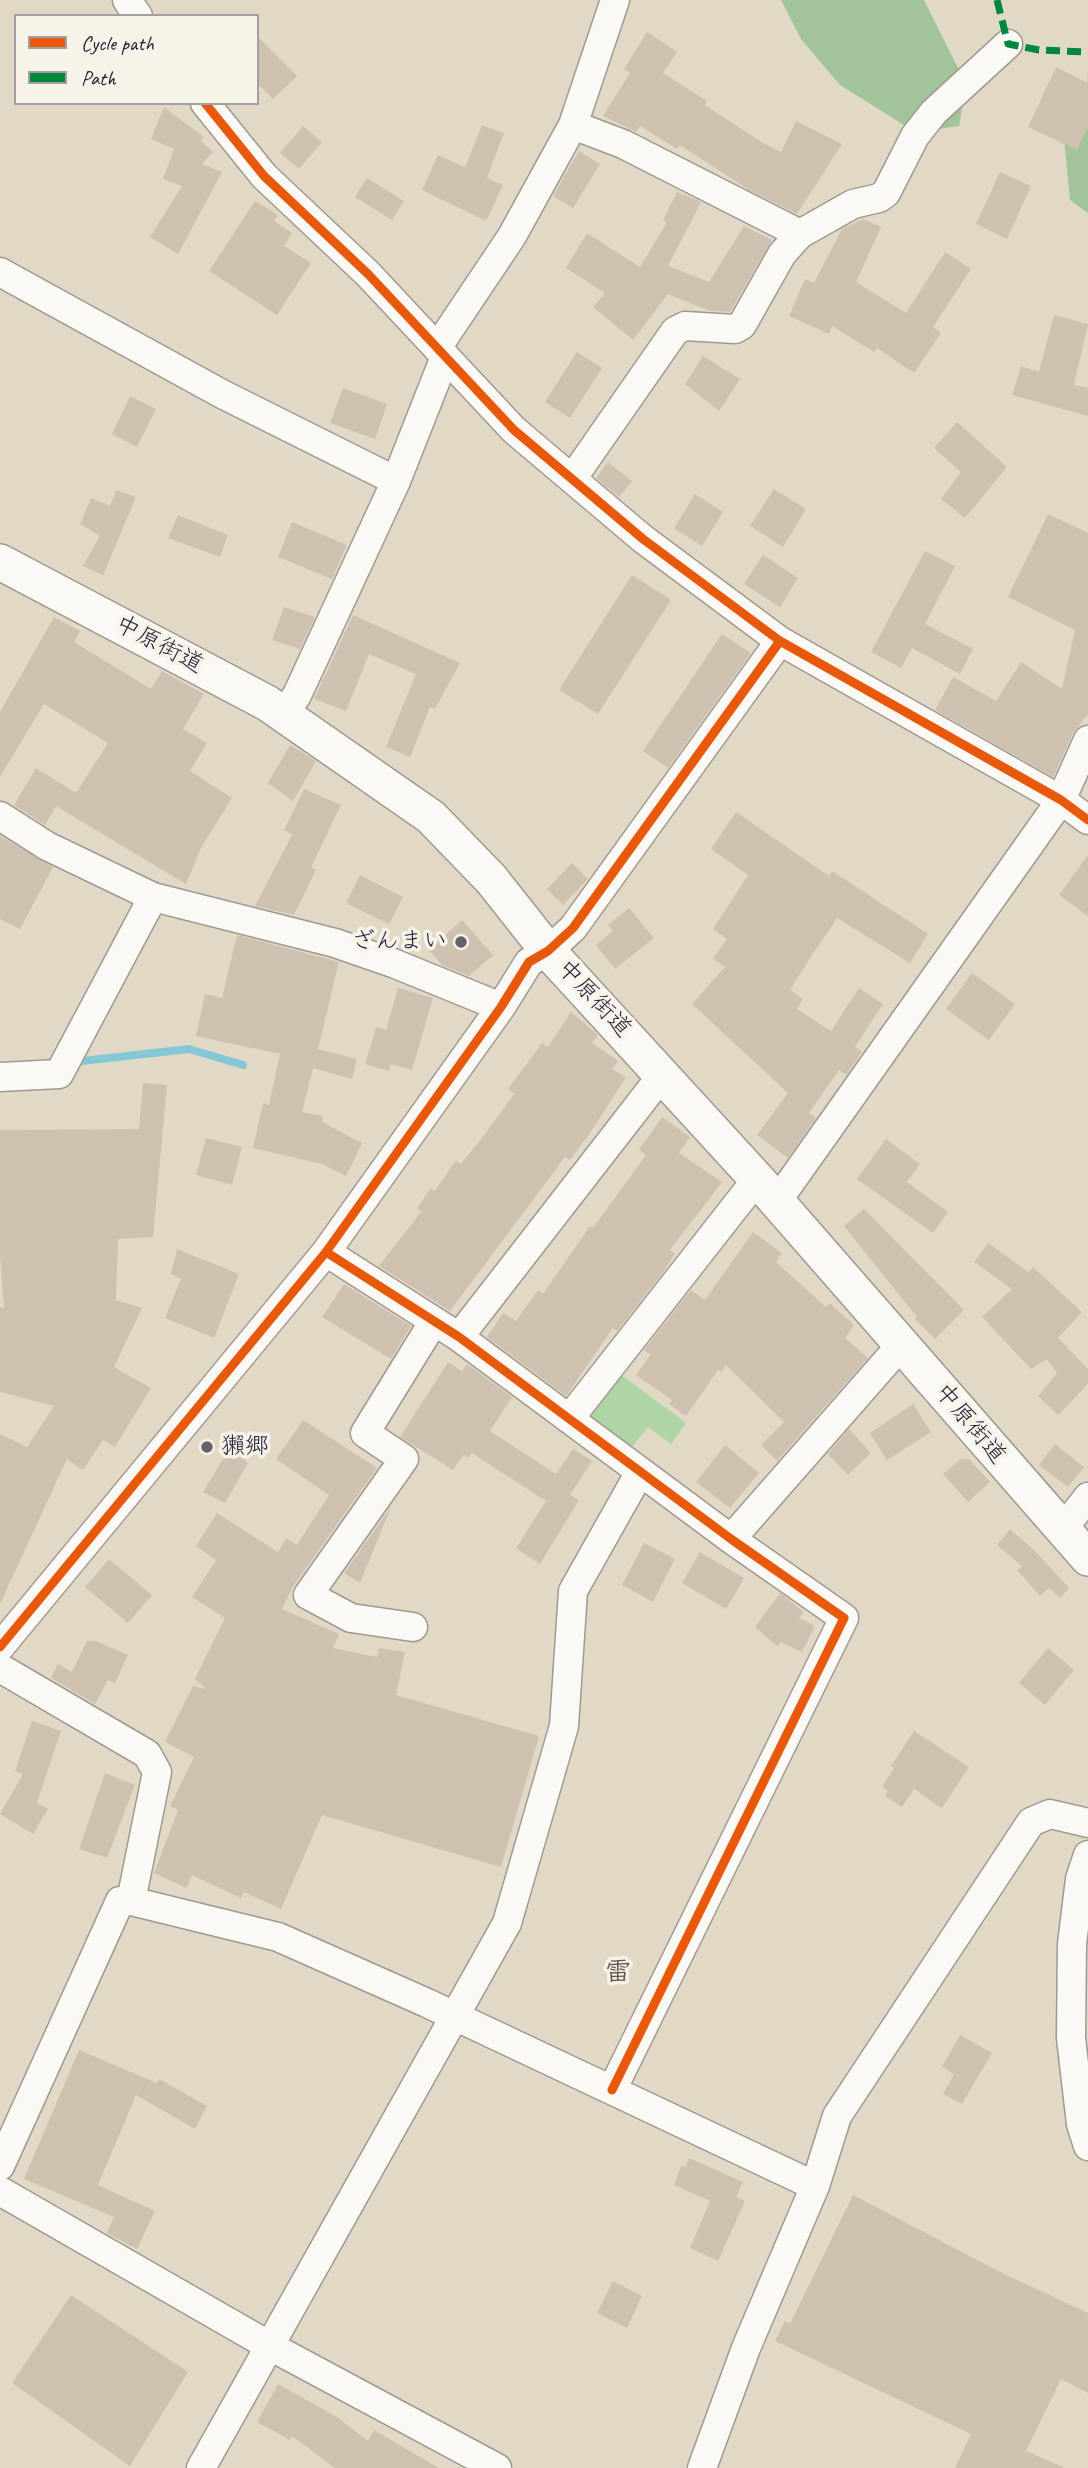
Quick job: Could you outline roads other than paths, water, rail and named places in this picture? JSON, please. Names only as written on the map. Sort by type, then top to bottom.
[{"type":"main road","name":"中原街道","points":[[0,562],[284,714],[431,817],[491,878],[548,951],[766,1189],[1088,1558]]},
{"type":"street","points":[[284,714],[297,695],[396,481],[441,352],[512,236],[573,125],[615,0]]},
{"type":"street","points":[[572,480],[666,340],[685,326],[735,329],[742,326],[782,254],[800,234],[853,204],[879,198],[886,193],[915,136],[934,112],[1008,44]]},
{"type":"street","points":[[207,105],[264,176],[368,274],[514,430],[643,539],[780,641],[1061,800],[1088,820]]},
{"type":"street","points":[[573,125],[623,144],[800,234]]},
{"type":"street","points":[[0,272],[222,394],[396,481]]},
{"type":"street","points":[[0,1647],[326,1252],[501,1007],[529,962],[548,951],[573,928],[780,641]]},
{"type":"street","points":[[569,1419],[766,1189],[785,1190],[1061,800],[1088,740]]},
{"type":"street","points":[[0,816],[47,846],[153,897],[335,943],[393,963],[501,1007]]},
{"type":"street","points":[[0,1076],[59,1074],[153,897]]},
{"type":"street","points":[[459,1337],[663,1074]]},
{"type":"street","points":[[326,1252],[459,1337],[731,1539],[844,1618],[612,2090]]},
{"type":"street","points":[[413,1627],[351,1618],[308,1595],[404,1459],[365,1433],[434,1321]]},
{"type":"street","points":[[731,1539],[902,1344]]},
{"type":"street","points":[[201,2468],[507,1923],[564,1726],[573,1591],[640,1472]]},
{"type":"street","points":[[1062,1530],[1088,1497]]},
{"type":"street","points":[[0,1668],[148,1754],[157,1772],[131,1901]]},
{"type":"street","points":[[702,2468],[746,2348],[815,2186],[836,2116],[1031,1822],[1049,1814],[1088,1823]]},
{"type":"street","points":[[1088,1855],[1080,1879],[1072,1944],[1072,2038],[1081,2124],[1088,2146]]},
{"type":"street","points":[[0,2166],[120,1901],[131,1901],[278,1937],[815,2186]]},
{"type":"street","points":[[0,2191],[268,2345],[497,2468]]},
{"type":"waterway","points":[[73,1062],[189,1049],[243,1065]]},
{"type":"place","name":"ざんまい","points":[[461,942]]},
{"type":"place","name":"獺郷","points":[[207,1447]]},
{"type":"district","name":"雷","points":[[618,1973]]}]
